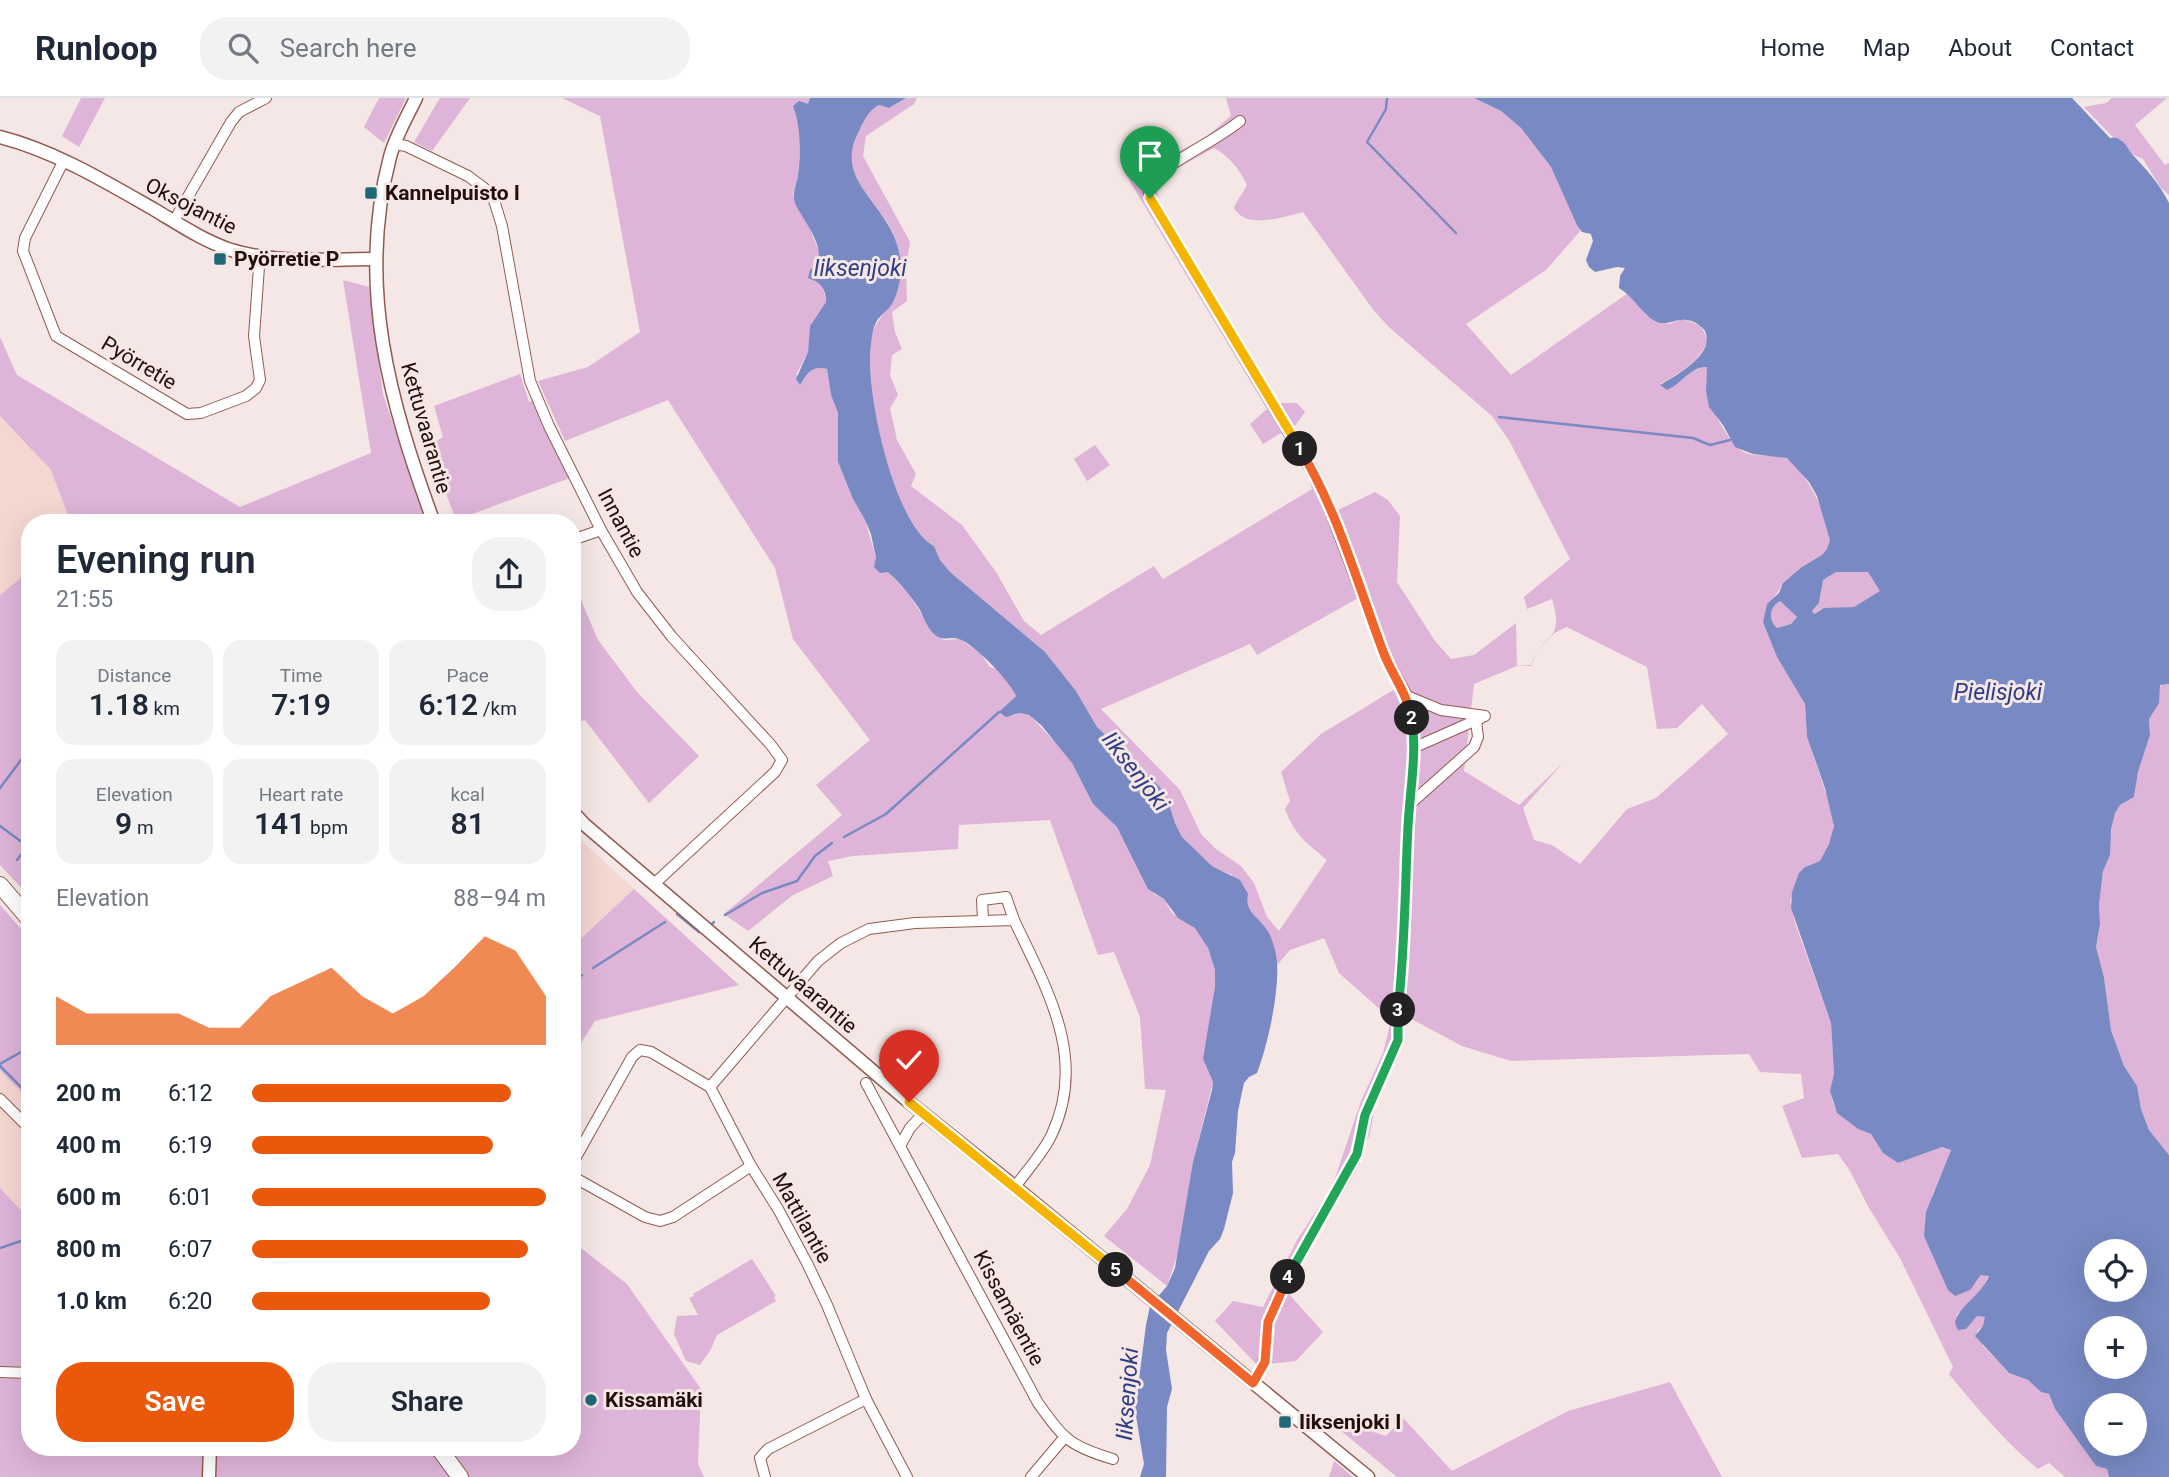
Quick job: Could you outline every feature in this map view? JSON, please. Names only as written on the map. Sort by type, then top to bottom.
[{"type":"main road","points":[[0,885],[21,910]]},
{"type":"main road","points":[[445,1456],[460,1477]]},
{"type":"street","points":[[174,221],[239,111],[266,98]]},
{"type":"street","name":"Kettuvaarantie","points":[[416,98],[395,144],[380,205],[376,259],[379,321],[391,393],[431,514]]},
{"type":"street","points":[[1240,121],[1212,142],[1159,173],[1148,184],[1150,198],[1322,489],[1384,654],[1406,696],[1413,724],[1414,764],[1409,806],[1398,1040],[1365,1115],[1353,1163],[1302,1249],[1272,1311],[1266,1332],[1265,1362],[1253,1383]]},
{"type":"street","name":"Oksojantie","points":[[0,138],[33,146],[103,180],[206,240],[262,257],[376,259]]},
{"type":"street","name":"Innantie","points":[[395,144],[405,146],[468,176],[492,194],[502,226],[530,381],[549,426],[601,530],[637,592],[672,637],[782,760],[775,772],[654,884]]},
{"type":"street","name":"Pyörretie","points":[[63,162],[25,238],[23,251],[56,336],[187,414],[201,413],[246,396],[256,388],[260,380],[254,336],[262,257]]},
{"type":"street","points":[[581,537],[601,530]]},
{"type":"street","points":[[1406,696],[1441,710],[1485,716],[1413,748]]},
{"type":"street","points":[[1409,806],[1474,747],[1478,737],[1476,721]]},
{"type":"street","name":"Kettuvaarantie","points":[[581,822],[923,1114],[1368,1477]]},
{"type":"street","points":[[983,920],[982,900],[1006,897],[1057,1015],[1064,1040],[1065,1091],[1052,1134],[1015,1187]]},
{"type":"street","points":[[581,1148],[632,1058],[640,1050],[651,1052],[710,1087],[818,961],[841,943],[869,929],[915,923],[1014,920]]},
{"type":"street","name":"Kissamäentie","points":[[866,1083],[1038,1403],[1063,1438],[1088,1452],[1113,1459]]},
{"type":"street","name":"Mattilantie","points":[[710,1087],[751,1166],[779,1209],[812,1274],[866,1399],[907,1477]]},
{"type":"street","points":[[0,1099],[21,1120]]},
{"type":"street","points":[[900,1146],[910,1128],[923,1114]]},
{"type":"street","points":[[581,1181],[645,1217],[660,1221],[673,1217],[751,1166]]},
{"type":"street","points":[[0,1372],[21,1373]]},
{"type":"street","points":[[765,1477],[760,1458],[768,1449],[866,1399]]},
{"type":"street","points":[[1031,1477],[1063,1438]]},
{"type":"street","points":[[209,1477],[210,1456]]},
{"type":"shaded area","points":[[81,98],[105,98],[79,147],[62,136]]},
{"type":"shaded area","points":[[379,98],[406,98],[384,143],[364,127]]},
{"type":"shaded area","points":[[440,98],[470,98],[432,151],[414,142]]},
{"type":"shaded area","points":[[562,98],[810,98],[808,104],[793,106],[801,135],[798,176],[793,194],[818,249],[820,256],[817,281],[823,287],[826,302],[810,326],[808,352],[796,375],[805,376],[817,368],[827,369],[831,395],[838,413],[838,462],[865,520],[876,558],[910,596],[935,635],[944,640],[960,639],[981,654],[990,667],[999,670],[1010,682],[1016,696],[1005,706],[1013,716],[1020,713],[1029,715],[1057,744],[1072,763],[1093,804],[1117,827],[1154,894],[1164,899],[1172,913],[1200,934],[1215,970],[1215,996],[1203,1059],[1213,1082],[1193,1162],[1179,1250],[1167,1286],[1104,1236],[1127,1209],[1150,1165],[1166,1090],[1145,1089],[1140,1017],[1114,952],[1098,955],[1050,820],[959,825],[958,849],[853,856],[828,861],[833,876],[793,895],[748,931],[724,914],[842,815],[816,785],[870,740],[793,639],[775,568],[668,400],[565,441],[538,381],[588,367],[640,332],[600,116]]},
{"type":"shaded area","points":[[906,98],[917,98],[914,104],[866,136],[863,156],[910,242],[906,267],[907,301],[892,312],[895,332],[902,349],[892,355],[890,375],[898,395],[890,408],[897,440],[916,474],[911,486],[962,525],[996,572],[1024,621],[1041,635],[1154,566],[1163,579],[1312,489],[1306,470],[1281,433],[1263,444],[1250,424],[1267,409],[1123,170],[1135,164],[1141,172],[1206,137],[1231,116],[1226,98],[1474,98],[1501,111],[1521,128],[1551,167],[1581,230],[1546,270],[1466,324],[1511,375],[1628,293],[1646,315],[1669,324],[1683,319],[1701,326],[1708,340],[1700,355],[1682,371],[1660,384],[1667,390],[1695,370],[1707,367],[1707,394],[1727,434],[1744,452],[1781,456],[1793,463],[1822,509],[1830,533],[1828,548],[1783,584],[1763,621],[1777,657],[1805,704],[1807,737],[1834,817],[1833,835],[1825,853],[1820,861],[1805,867],[1790,901],[1795,923],[1831,1023],[1834,1073],[1830,1091],[1832,1099],[1837,1113],[1858,1129],[1871,1134],[1883,1153],[1898,1163],[1942,1147],[1951,1150],[1932,1196],[1942,1274],[1948,1290],[1976,1283],[1981,1275],[1989,1275],[1981,1292],[1956,1315],[1971,1321],[1977,1316],[1986,1317],[1983,1326],[1977,1331],[1983,1346],[2009,1373],[2028,1380],[2041,1392],[2049,1394],[2055,1409],[2084,1449],[2084,1456],[2089,1456],[2096,1466],[2107,1469],[2109,1477],[2065,1477],[2049,1463],[2038,1469],[2002,1436],[1970,1399],[1949,1374],[1953,1367],[1900,1258],[1850,1171],[1838,1154],[1802,1158],[1782,1106],[1804,1098],[1801,1074],[1760,1072],[1749,1054],[1511,1061],[1462,1046],[1404,1015],[1403,1040],[1375,1105],[1370,1133],[1360,1161],[1308,1247],[1287,1292],[1323,1332],[1296,1361],[1257,1365],[1215,1321],[1233,1301],[1263,1307],[1297,1240],[1332,1187],[1361,1101],[1383,1053],[1390,1025],[1383,1012],[1339,973],[1324,938],[1290,950],[1277,965],[1270,935],[1248,909],[1232,875],[1212,866],[1182,837],[1160,787],[1097,727],[1076,691],[1045,652],[950,572],[940,560],[934,546],[920,533],[906,512],[885,454],[877,422],[870,365],[874,331],[892,303],[900,282],[900,259],[895,237],[858,181],[852,158],[860,129],[868,115],[879,105],[889,108]],"holes":[[[1214,148],[1234,164],[1247,185],[1234,208],[1240,215],[1247,219],[1266,220],[1303,212],[1374,311],[1391,329],[1492,416],[1510,442],[1570,559],[1524,597],[1527,609],[1552,599],[1556,622],[1550,637],[1567,627],[1647,667],[1657,729],[1677,728],[1702,704],[1728,734],[1656,798],[1627,809],[1580,864],[1552,845],[1534,840],[1523,808],[1563,763],[1519,805],[1464,771],[1474,684],[1517,666],[1516,623],[1474,655],[1451,659],[1435,641],[1397,582],[1400,516],[1388,500],[1375,492],[1338,510],[1318,466],[1294,427],[1305,412],[1297,403],[1278,403],[1161,210],[1156,188],[1159,178]],[[1358,598],[1385,672],[1395,689],[1321,734],[1281,772],[1290,801],[1285,809],[1293,826],[1302,838],[1327,860],[1279,931],[1267,917],[1254,883],[1241,866],[1216,849],[1201,834],[1180,790],[1101,709],[1250,644],[1257,655]]]},
{"type":"shaded area","points":[[2112,98],[2167,98],[2135,125],[2165,165],[2169,163],[2169,195],[2161,188],[2143,159],[2127,152],[2084,107],[2106,103]]},
{"type":"shaded area","points":[[343,280],[369,287],[383,394],[423,514],[68,514],[51,470],[0,416],[0,337],[17,375],[240,507],[371,453]]},
{"type":"shaded area","points":[[520,374],[529,402],[535,400],[570,478],[472,514],[454,514],[428,446],[443,437],[434,406]]},
{"type":"shaded area","points":[[0,416],[51,470],[68,514],[21,514],[21,578],[0,595]]},
{"type":"shaded area","points":[[1095,445],[1110,465],[1087,481],[1074,459]]},
{"type":"shaded area","points":[[1836,572],[1868,572],[1881,591],[1854,607],[1821,609],[1814,614],[1812,612],[1819,603],[1823,580]]},
{"type":"shaded area","points":[[21,578],[21,887],[0,865],[0,595]]},
{"type":"shaded area","points":[[581,600],[598,640],[637,692],[699,756],[649,803],[585,720],[581,721]]},
{"type":"shaded area","points":[[1780,601],[1797,617],[1791,624],[1777,628],[1771,614]]},
{"type":"shaded area","points":[[2169,684],[2169,1155],[2149,1130],[2141,1109],[2137,1086],[2124,1066],[2111,1030],[2104,976],[2096,947],[2103,871],[2115,812],[2120,805],[2134,797],[2138,772],[2150,735],[2149,719],[2161,685]]},
{"type":"shaded area","points":[[581,840],[634,889],[581,939]]},
{"type":"shaded area","points":[[634,889],[739,985],[595,1021],[581,1043],[581,939]]},
{"type":"shaded area","points":[[0,905],[21,929],[21,1092],[0,1070]]},
{"type":"shaded area","points":[[0,964],[21,1091],[21,1210],[0,1188]]},
{"type":"shaded area","points":[[0,1188],[21,1210],[21,1456],[581,1456],[581,1248],[627,1284],[701,1389],[698,1464],[704,1477],[0,1477]]},
{"type":"shaded area","points":[[752,1259],[776,1296],[776,1301],[717,1335],[700,1365],[686,1361],[674,1334],[677,1316],[698,1315],[689,1298]]},
{"type":"shaded area","points":[[1670,1382],[1722,1477],[1397,1477],[1323,1416],[1386,1436],[1403,1418],[1452,1471],[1568,1411]]},
{"type":"shaded area","points":[[1334,1461],[1353,1477],[1329,1477]]},
{"type":"water","name":"Iiksenjoki","points":[[810,98],[906,98],[889,108],[879,105],[870,112],[854,144],[852,158],[858,182],[890,228],[900,256],[899,285],[892,304],[875,325],[870,365],[877,422],[885,454],[906,512],[920,533],[934,546],[940,560],[950,572],[1045,652],[1076,691],[1097,727],[1160,787],[1182,837],[1212,866],[1240,880],[1248,894],[1250,910],[1268,932],[1275,950],[1277,978],[1273,1012],[1257,1073],[1244,1083],[1232,1162],[1233,1193],[1224,1229],[1220,1239],[1209,1251],[1167,1333],[1166,1350],[1172,1389],[1167,1407],[1166,1477],[1140,1477],[1144,1464],[1135,1410],[1150,1306],[1167,1286],[1175,1268],[1193,1162],[1212,1090],[1213,1082],[1203,1059],[1215,987],[1215,970],[1208,948],[1195,928],[1178,918],[1164,899],[1148,889],[1117,827],[1093,804],[1072,763],[1042,726],[1029,715],[1020,713],[1006,717],[999,712],[1016,696],[999,673],[965,642],[956,638],[940,638],[934,634],[901,585],[888,572],[880,573],[874,567],[876,558],[871,534],[838,462],[838,413],[831,395],[827,369],[817,368],[810,371],[800,385],[796,379],[808,352],[810,326],[826,302],[822,287],[808,278],[810,270],[817,263],[818,246],[794,199],[800,149],[798,123],[793,106],[799,101],[808,104]]},
{"type":"water","name":"Pielisjoki","points":[[1474,98],[2072,98],[2110,138],[2124,143],[2157,183],[2169,203],[2169,684],[2160,685],[2159,703],[2149,719],[2150,735],[2138,772],[2134,797],[2120,805],[2115,813],[2110,855],[2103,871],[2096,947],[2104,977],[2111,1030],[2124,1066],[2137,1086],[2141,1109],[2149,1130],[2169,1155],[2169,1477],[2109,1477],[2107,1469],[2096,1466],[2089,1456],[2147,1456],[2147,1393],[2084,1393],[2084,1449],[2055,1409],[2049,1394],[2041,1392],[2028,1380],[2009,1373],[1975,1336],[1983,1326],[1985,1317],[1977,1316],[1966,1329],[1958,1330],[1955,1323],[1957,1317],[1989,1276],[1981,1275],[1970,1290],[1955,1296],[1948,1290],[1924,1236],[1926,1212],[1951,1150],[1942,1147],[1898,1163],[1883,1153],[1871,1134],[1858,1129],[1837,1113],[1830,1091],[1834,1073],[1831,1023],[1791,908],[1792,892],[1799,873],[1805,867],[1820,861],[1834,826],[1825,788],[1807,737],[1805,704],[1777,657],[1763,622],[1767,604],[1779,593],[1783,583],[1827,549],[1830,540],[1817,496],[1809,482],[1787,458],[1753,454],[1735,447],[1709,407],[1706,391],[1707,367],[1695,370],[1667,390],[1660,385],[1700,356],[1707,340],[1705,331],[1695,322],[1683,320],[1663,323],[1650,318],[1619,288],[1620,276],[1625,268],[1595,272],[1589,267],[1586,260],[1593,241],[1591,234],[1582,232],[1577,225],[1551,167],[1521,128],[1501,111]],"holes":[[[1836,572],[1868,572],[1880,591],[1854,607],[1824,608],[1814,614],[1812,611],[1819,603],[1823,580]],[[1780,601],[1797,617],[1791,624],[1777,628],[1771,614]]]},
{"type":"waterway","points":[[1387,98],[1386,109],[1367,142],[1456,233]]},
{"type":"waterway","points":[[1499,417],[1693,438],[1710,445],[1730,440]]},
{"type":"waterway","points":[[844,837],[886,814],[999,712]]},
{"type":"waterway","points":[[0,788],[21,760]]},
{"type":"waterway","points":[[0,826],[21,841]]},
{"type":"waterway","points":[[725,915],[762,893],[797,881],[815,856],[832,843]]},
{"type":"waterway","points":[[17,860],[21,855]]},
{"type":"waterway","points":[[677,914],[699,932]]},
{"type":"waterway","points":[[593,968],[665,922]]},
{"type":"waterway","points":[[0,1064],[21,1052]]},
{"type":"waterway","points":[[0,1066],[21,1087]]},
{"type":"waterway","points":[[0,1248],[21,1241]]},
{"type":"place","name":"Kannelpuisto I","points":[[371,193]]},
{"type":"place","name":"Pyörretie P","points":[[220,259]]},
{"type":"place","name":"Kissamäki","points":[[591,1400]]},
{"type":"place","name":"Iiksenjoki I","points":[[1285,1422]]},
{"type":"route","points":[[909,1102],[1253,1383],[1265,1362],[1266,1332],[1272,1311],[1302,1249],[1353,1163],[1365,1115],[1398,1040],[1397,1016],[1403,952],[1409,806],[1414,764],[1412,715],[1406,696],[1384,654],[1322,489],[1150,198]]}]
